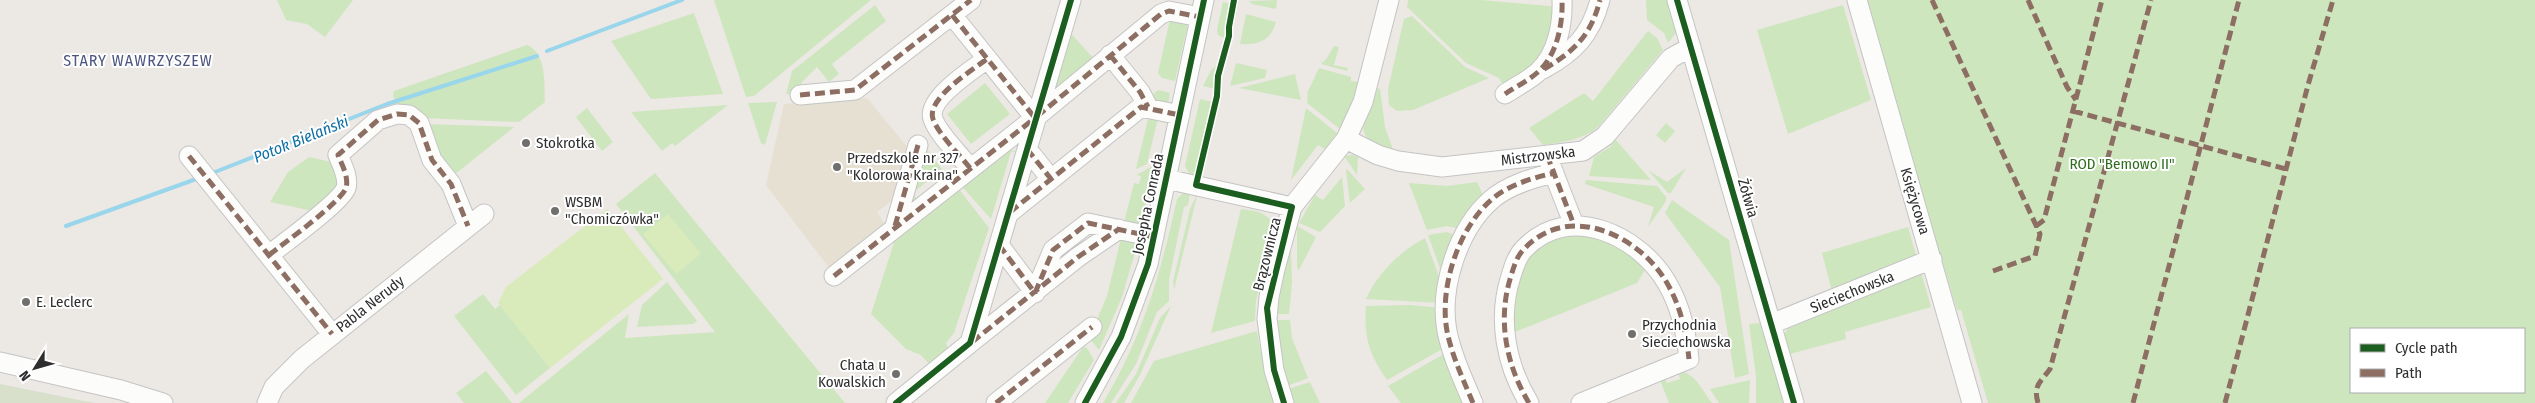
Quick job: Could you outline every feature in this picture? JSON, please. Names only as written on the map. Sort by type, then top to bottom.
[{"type":"street","points":[[800,95],[855,90],[971,0]]},
{"type":"street","name":"Brązownicza","points":[[1284,403],[1274,370],[1267,308],[1292,207],[1346,139],[1364,102],[1389,0]]},
{"type":"street","points":[[1538,72],[1549,59],[1562,25],[1562,0]]},
{"type":"street","points":[[1505,94],[1559,60],[1586,34],[1593,24],[1600,0]]},
{"type":"street","name":"Żółwia","points":[[1677,0],[1794,403]]},
{"type":"street","name":"Księżycowa","points":[[1857,0],[1972,403]]},
{"type":"street","points":[[970,343],[1035,118],[1073,4]]},
{"type":"street","points":[[834,276],[895,226],[1035,118],[1161,14],[1169,11],[1202,8]]},
{"type":"street","name":"Josepha Conrada","points":[[1085,403],[1108,364],[1140,290],[1154,237],[1202,8]]},
{"type":"street","points":[[952,15],[1035,118]]},
{"type":"street","name":"Mistrzowska","points":[[1346,139],[1378,155],[1423,166],[1442,167],[1582,151],[1597,144],[1671,58],[1691,47]]},
{"type":"street","points":[[1110,55],[1140,92],[1148,107]]},
{"type":"street","points":[[970,168],[935,124],[932,113],[936,100],[987,59]]},
{"type":"street","points":[[1008,214],[1141,107],[1180,115]]},
{"type":"street","points":[[269,255],[337,200],[346,188],[346,172],[338,155],[378,120],[397,114],[409,115],[419,123],[432,160],[451,184],[468,226]]},
{"type":"street","points":[[895,226],[918,145]]},
{"type":"street","points":[[1027,149],[1051,179]]},
{"type":"street","points":[[1547,155],[1574,225]]},
{"type":"street","points":[[194,162],[332,334]]},
{"type":"street","points":[[1473,403],[1452,352],[1447,329],[1446,305],[1452,269],[1465,235],[1490,201],[1508,188],[1554,173]]},
{"type":"street","name":"Brązownicza","points":[[1166,179],[1292,207]]},
{"type":"street","name":"Pabla Nerudy","points":[[267,403],[274,387],[302,358],[484,214]]},
{"type":"street","points":[[1529,403],[1509,360],[1506,343],[1505,305],[1509,282],[1523,250],[1548,233],[1574,225],[1627,240],[1653,263],[1667,284],[1683,320],[1689,359],[1581,403]]},
{"type":"street","points":[[896,403],[1084,252],[1119,229],[1154,237]]},
{"type":"street","points":[[999,245],[1035,293]]},
{"type":"street","name":"Sieciechowska","points":[[1771,324],[1932,259]]},
{"type":"street","points":[[996,403],[1092,327]]},
{"type":"street","points":[[0,362],[121,390],[163,403]]},
{"type":"shaded area","name":"Przedszkole nr 327 \"Kolorowa Kraina\"","points":[[867,98],[909,149],[894,199],[877,212],[885,225],[830,269],[766,185],[784,104]]},
{"type":"green space","points":[[277,0],[353,0],[325,37],[307,24],[286,20]]},
{"type":"green space","points":[[714,0],[871,0],[754,96],[746,97]]},
{"type":"green space","points":[[1277,0],[1276,9],[1252,4],[1249,1]]},
{"type":"green space","points":[[1408,0],[1481,0],[1560,7],[1544,58],[1506,89],[1499,78],[1466,63],[1407,7]]},
{"type":"green space","points":[[1646,0],[1669,0],[1678,30],[1668,43],[1664,33],[1647,20]]},
{"type":"green space","name":"ROD \"Bemowo II\"","points":[[1863,0],[2535,0],[2535,403],[1988,403],[1961,310],[1957,310]]},
{"type":"green space","points":[[1223,2],[1231,4],[1226,39],[1218,35],[1217,30]]},
{"type":"green space","points":[[875,5],[886,21],[832,64],[839,74],[829,82],[817,67],[802,82],[800,93],[786,94],[792,71]]},
{"type":"green space","points":[[1843,5],[1871,100],[1788,134],[1757,30]]},
{"type":"green space","points":[[694,13],[723,94],[651,99],[611,41]]},
{"type":"green space","points":[[1246,14],[1276,22],[1271,34],[1267,38],[1252,44],[1240,44]]},
{"type":"green space","points":[[1171,15],[1189,19],[1175,81],[1162,78],[1158,73]]},
{"type":"green space","points":[[1412,16],[1465,67],[1489,78],[1413,110],[1397,111],[1389,105],[1388,89],[1404,19]]},
{"type":"green space","points":[[1066,28],[1095,60],[1052,96]]},
{"type":"green space","points":[[1648,31],[1657,38],[1663,50],[1599,126],[1580,137],[1543,145],[1529,128],[1584,93],[1593,101]]},
{"type":"green space","points":[[527,45],[538,55],[541,62],[545,102],[519,122],[422,118],[399,110],[393,96],[394,91]]},
{"type":"green space","points":[[1334,46],[1339,47],[1334,65],[1348,68],[1347,71],[1321,64]]},
{"type":"green space","points":[[1236,63],[1267,70],[1265,78],[1230,86]]},
{"type":"green space","points":[[1219,64],[1215,77],[1216,89],[1203,86],[1211,70]]},
{"type":"green space","points":[[1319,68],[1351,77],[1351,81],[1358,82],[1349,113],[1340,129],[1307,103],[1308,91]]},
{"type":"green space","points":[[1295,74],[1301,100],[1239,88]]},
{"type":"green space","points":[[985,83],[1010,114],[971,144],[947,114]]},
{"type":"green space","points":[[1378,88],[1380,89],[1385,127],[1393,150],[1374,143],[1364,132],[1363,127]]},
{"type":"green space","points":[[1159,90],[1170,93],[1168,107],[1152,104],[1154,93]]},
{"type":"green space","points":[[1200,99],[1213,102],[1195,178],[1190,175],[1185,166]]},
{"type":"green space","points":[[777,102],[765,145],[761,143],[748,103]]},
{"type":"green space","points":[[728,105],[675,146],[672,143],[662,151],[631,112]]},
{"type":"green space","points":[[587,108],[613,142],[602,151],[576,117]]},
{"type":"green space","points":[[1306,108],[1337,133],[1325,149],[1318,145],[1291,180]]},
{"type":"green space","points":[[1150,111],[1159,114],[1147,164],[1136,169]]},
{"type":"green space","points":[[1666,123],[1675,131],[1665,143],[1656,135]]},
{"type":"green space","points":[[425,124],[514,127],[454,175],[439,158]]},
{"type":"green space","points":[[1615,139],[1651,180],[1589,176],[1594,157],[1610,147]]},
{"type":"green space","points":[[925,147],[942,169],[913,193],[919,202],[902,212]]},
{"type":"green space","points":[[1004,150],[1023,151],[1011,152],[991,219],[957,181]]},
{"type":"green space","points":[[1352,155],[1358,157],[1357,175],[1344,156]]},
{"type":"green space","points":[[309,157],[331,162],[337,180],[336,190],[313,211],[270,202],[288,172]]},
{"type":"green space","points":[[1153,166],[1141,229],[1123,226],[1134,183],[1139,184],[1141,176],[1136,175]]},
{"type":"green space","points":[[1686,168],[1671,193],[1668,193],[1648,170],[1667,182]]},
{"type":"green space","points":[[1347,169],[1365,189],[1350,203],[1346,171]]},
{"type":"green space","points":[[655,173],[845,403],[519,403],[629,314],[625,338],[715,332],[616,204]]},
{"type":"green space","points":[[1342,177],[1345,206],[1320,232],[1299,223],[1315,195],[1323,200]]},
{"type":"green space","points":[[1586,180],[1657,186],[1666,197],[1666,201],[1648,227],[1654,207],[1585,184]]},
{"type":"green space","points":[[1477,182],[1483,195],[1461,229],[1447,226],[1427,230],[1409,183],[1447,186]]},
{"type":"green space","points":[[955,184],[989,228],[954,333],[946,343],[948,348],[929,364],[921,355],[906,349],[871,314],[899,227]]},
{"type":"green space","points":[[1185,191],[1190,192],[1188,205],[1184,207],[1169,280],[1169,301],[1157,312],[1136,364],[1111,403],[1103,403],[1129,354],[1149,304],[1177,199]]},
{"type":"green space","points":[[1198,192],[1174,290],[1173,281],[1190,209]]},
{"type":"green space","points":[[1672,200],[1729,240],[1749,374],[1735,378],[1720,287],[1665,213]]},
{"type":"green space","points":[[607,209],[663,279],[550,368],[498,303],[506,287]]},
{"type":"green space","points":[[1241,209],[1264,214],[1274,225],[1256,301],[1255,321],[1211,333]]},
{"type":"green space","points":[[668,214],[701,254],[676,274],[643,234]]},
{"type":"green space","points":[[1297,226],[1316,237],[1299,270],[1297,268]]},
{"type":"green space","points":[[1908,227],[1916,255],[1914,258],[1832,291],[1822,253]]},
{"type":"green space","points":[[1446,232],[1459,236],[1444,279],[1428,235]]},
{"type":"green space","points":[[1581,232],[1614,243],[1648,265],[1637,283],[1510,334],[1508,323],[1523,259],[1550,238]]},
{"type":"green space","points":[[1122,234],[1139,239],[1122,297],[1099,350],[1089,338],[1107,296]]},
{"type":"green space","points":[[1425,238],[1443,288],[1442,303],[1366,299],[1377,280],[1390,264],[1406,250]]},
{"type":"green space","points":[[1291,250],[1292,282],[1289,314],[1276,314],[1281,283]]},
{"type":"green space","points":[[1921,272],[1931,307],[1845,332],[1846,339],[1790,354],[1784,336],[1789,325]]},
{"type":"green space","points":[[667,282],[697,321],[693,324],[637,327],[642,305]]},
{"type":"green space","points":[[483,294],[495,309],[500,305],[550,368],[516,395],[454,316]]},
{"type":"green space","points":[[1410,305],[1441,308],[1446,347],[1387,380],[1376,362],[1369,345],[1366,328],[1366,306]]},
{"type":"green space","points":[[1171,306],[1140,375],[1124,403],[1116,403],[1136,374],[1160,318]]},
{"type":"green space","points":[[1275,320],[1290,320],[1292,338],[1308,378],[1287,386],[1277,347]]},
{"type":"green space","points":[[1761,323],[1785,403],[1756,403],[1756,376],[1749,324]]},
{"type":"green space","points":[[1257,331],[1265,376],[1274,403],[1131,403],[1154,361]]},
{"type":"green space","points":[[1083,347],[1087,348],[1094,360],[1068,403],[1045,403]]},
{"type":"green space","points":[[1449,351],[1466,403],[1401,403],[1388,386]]},
{"type":"green space","points":[[486,371],[512,403],[464,403],[456,393]]},
{"type":"green space","points":[[1678,371],[1690,375],[1712,403],[1669,403],[1660,380],[1665,378],[1667,383],[1680,379]]},
{"type":"green space","points":[[1750,380],[1749,403],[1719,403],[1710,389]]},
{"type":"green space","points":[[1310,382],[1320,403],[1292,403],[1288,389]]},
{"type":"green space","points":[[0,384],[84,401],[96,403],[0,403]]},
{"type":"waterway","name":"Potok Bielański","points":[[547,51],[682,0]]},
{"type":"waterway","name":"Potok Bielański","points":[[210,174],[387,104],[537,56]]},
{"type":"waterway","name":"Potok Bielański","points":[[66,226],[199,178]]},
{"type":"marked path","points":[[800,95],[855,90],[971,0]]},
{"type":"marked path","points":[[1505,94],[1538,72],[1550,57],[1558,39],[1562,0]]},
{"type":"marked path","points":[[1544,69],[1565,56],[1580,41],[1592,23],[1600,0]]},
{"type":"marked path","points":[[1932,0],[2040,234],[2035,256],[1993,271]]},
{"type":"marked path","points":[[2028,0],[2067,87],[2076,100]]},
{"type":"marked path","points":[[2036,226],[2044,220],[2102,0]]},
{"type":"marked path","points":[[2038,403],[2037,388],[2050,369],[2151,0]]},
{"type":"marked path","points":[[2133,403],[2239,0]]},
{"type":"marked path","points":[[2225,403],[2308,85],[2333,0]]},
{"type":"marked path","points":[[952,15],[1035,118],[1161,14],[1169,11],[1200,17]]},
{"type":"marked path","points":[[1110,55],[1140,92],[1148,107]]},
{"type":"marked path","points":[[970,168],[939,131],[933,119],[933,111],[943,94],[987,59]]},
{"type":"marked path","points":[[1010,212],[1141,107],[1180,115]]},
{"type":"marked path","points":[[2073,111],[2286,169]]},
{"type":"marked path","points":[[269,255],[323,213],[342,195],[346,188],[347,180],[338,155],[378,120],[397,114],[409,115],[419,123],[432,160],[451,184],[468,226]]},
{"type":"marked path","points":[[834,276],[1035,118]]},
{"type":"marked path","points":[[895,226],[918,145]]},
{"type":"marked path","points":[[1027,149],[1051,179]]},
{"type":"marked path","points":[[1547,155],[1574,225]]},
{"type":"marked path","points":[[189,156],[332,334]]},
{"type":"marked path","points":[[1473,403],[1455,358],[1447,331],[1445,314],[1446,296],[1454,260],[1460,243],[1469,227],[1479,212],[1491,200],[1513,186],[1554,173]]},
{"type":"marked path","points":[[999,245],[1035,293],[1053,250],[1088,223],[1154,237]]},
{"type":"marked path","points":[[1529,403],[1515,373],[1506,341],[1504,325],[1507,292],[1515,265],[1524,249],[1542,235],[1562,227],[1582,226],[1602,230],[1622,239],[1640,251],[1655,266],[1672,292],[1679,310],[1689,359]]},
{"type":"marked path","points":[[972,342],[1078,257],[1119,229]]},
{"type":"marked path","points":[[996,403],[1092,327]]},
{"type":"cycle path","points":[[896,403],[970,343],[1071,0]]},
{"type":"cycle path","points":[[1085,403],[1121,337],[1148,264],[1204,0]]},
{"type":"cycle path","points":[[1234,0],[1229,36],[1218,76],[1217,96],[1196,185],[1292,207],[1267,308],[1274,370],[1284,403]]},
{"type":"cycle path","points":[[1677,0],[1794,403]]},
{"type":"place","name":"Stokrotka","points":[[526,143]]},
{"type":"place","name":"Przedszkole nr 327 \"Kolorowa Kraina\"","points":[[837,167]]},
{"type":"place","name":"WSBM \"Chomiczówka\"","points":[[555,211]]},
{"type":"place","name":"E. Leclerc","points":[[26,302]]},
{"type":"place","name":"Przychodnia Sieciechowska","points":[[1632,334]]},
{"type":"place","name":"Chata u Kowalskich","points":[[896,374]]},
{"type":"district","name":"STARY WAWRZYSZEW","points":[[138,60]]}]
